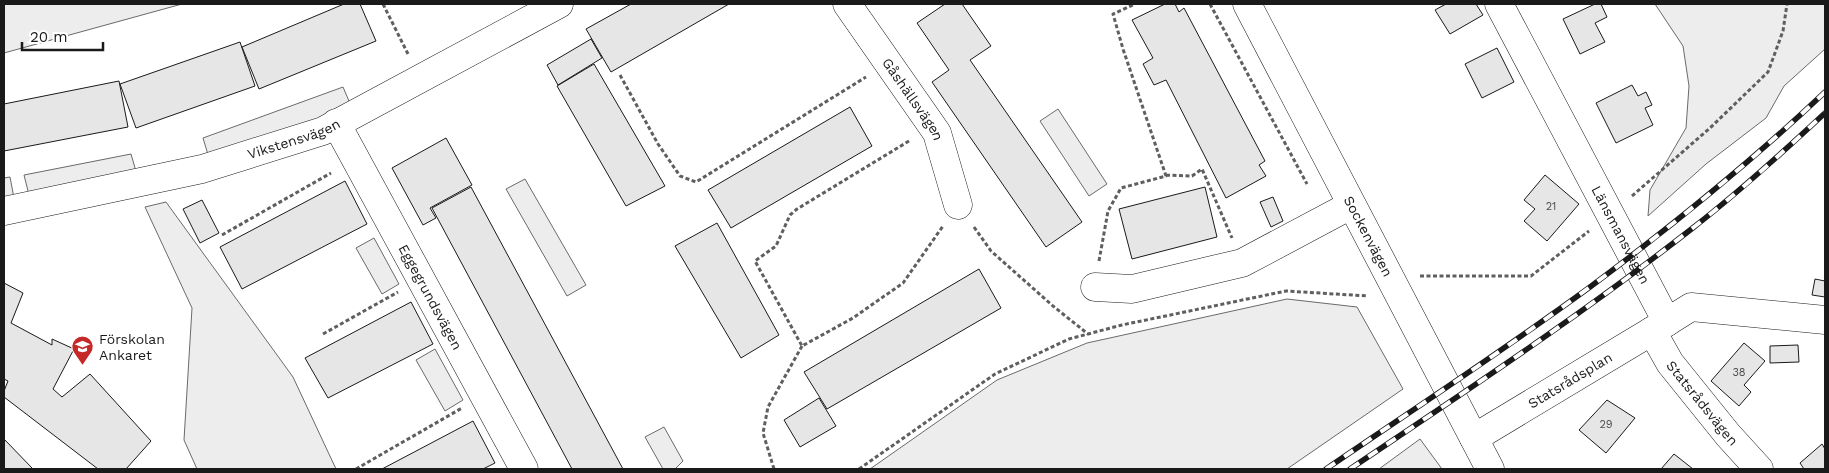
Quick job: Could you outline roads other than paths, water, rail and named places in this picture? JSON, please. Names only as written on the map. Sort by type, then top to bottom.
[{"type":"street","name":"Vikstensvägen","points":[[4,211],[202,169],[323,131],[559,4]]},
{"type":"street","name":"Gåshällsvägen","points":[[847,4],[937,133],[958,205]]},
{"type":"street","name":"Sockenvägen","points":[[1247,4],[1490,469]]},
{"type":"street","name":"Länsmansvägen","points":[[1499,4],[1659,327]]},
{"type":"street","name":"Eggegrundsvägen","points":[[336,124],[524,469]]},
{"type":"street","points":[[1095,287],[1132,289],[1242,262],[1351,205]]},
{"type":"street","points":[[1659,327],[1691,307],[1825,320]]},
{"type":"street","name":"Statsrådsplan","points":[[1474,438],[1659,327]]},
{"type":"street","name":"Statsrådsvägen","points":[[1659,327],[1670,363],[1728,435],[1759,469]]},
{"type":"railway","points":[[1326,469],[1525,334],[1621,264],[1740,168],[1825,92]]},
{"type":"railway","points":[[1350,469],[1610,291],[1727,200],[1825,113]]},
{"type":"place","name":"Förskolan Ankaret","points":[[83,366]]}]
